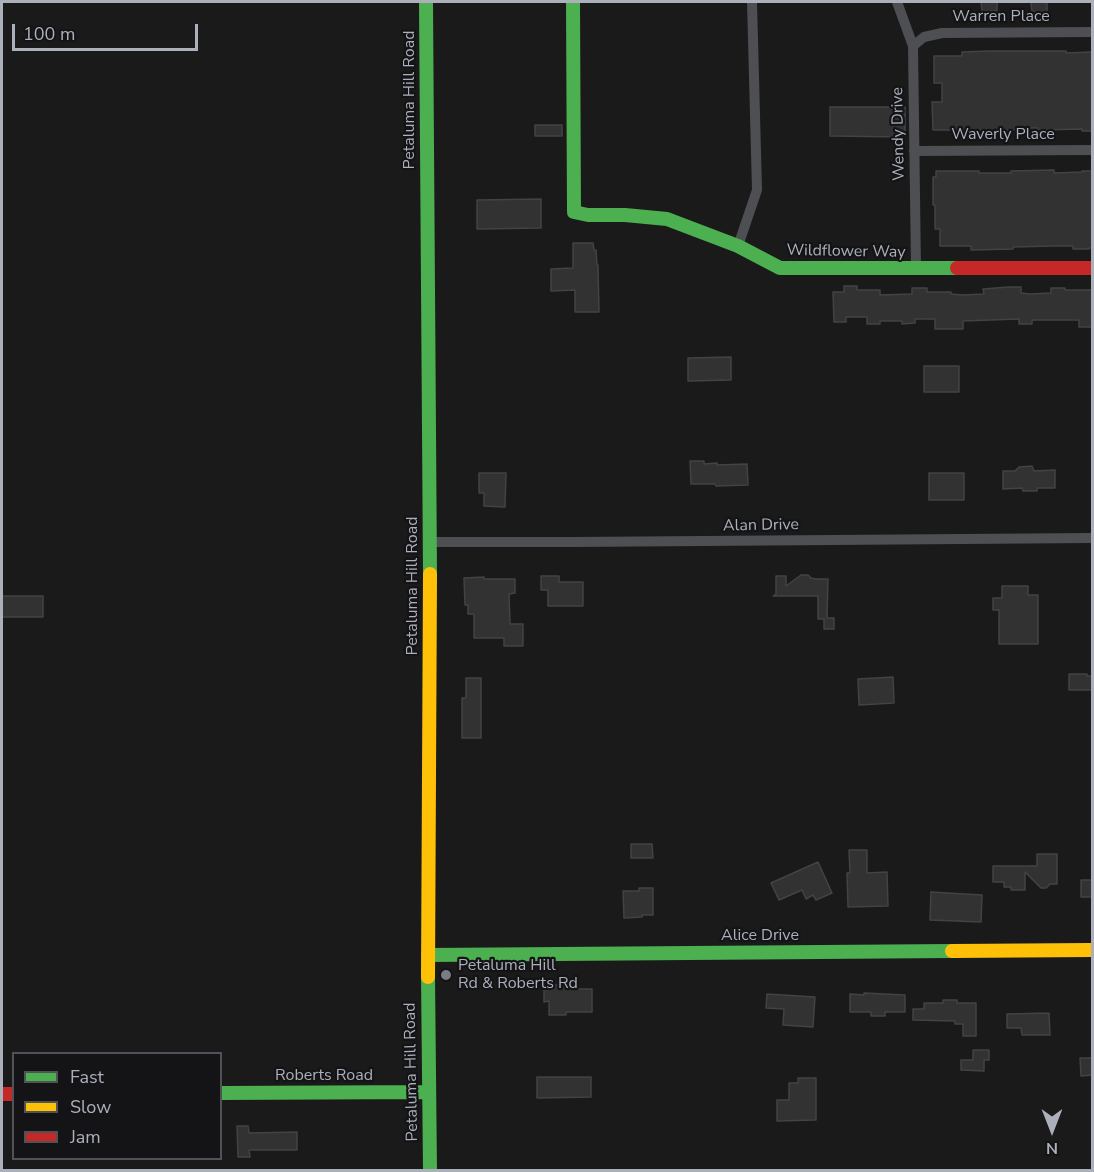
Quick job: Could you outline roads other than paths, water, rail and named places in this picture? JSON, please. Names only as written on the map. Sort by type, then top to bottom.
[{"type":"street","name":"Petaluma Hill Road","points":[[426,2],[430,542],[428,955],[430,1170]]},
{"type":"street","name":"Wildflower Way","points":[[573,2],[574,212],[588,215],[625,215],[667,219],[738,246],[780,268],[1092,268]]},
{"type":"street","points":[[738,246],[757,190],[753,2]]},
{"type":"street","name":"Wendy Drive","points":[[897,2],[913,46],[916,269]]},
{"type":"street","name":"Warren Place","points":[[913,46],[924,37],[942,33],[1092,32]]},
{"type":"street","name":"Waverly Place","points":[[914,150],[1092,150]]},
{"type":"street","name":"Alan Drive","points":[[430,542],[1092,538]]},
{"type":"street","name":"Alice Drive","points":[[428,955],[1092,950]]},
{"type":"street","name":"Roberts Road","points":[[222,1093],[428,1092]]},
{"type":"place","name":"Petaluma Hill Rd & Roberts Rd","points":[[446,975]]}]
